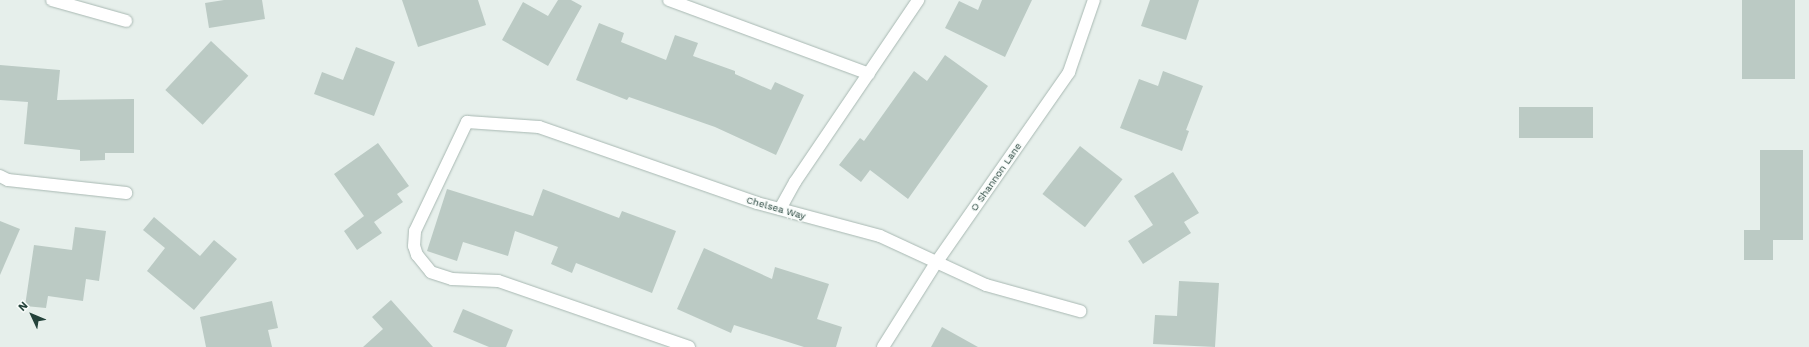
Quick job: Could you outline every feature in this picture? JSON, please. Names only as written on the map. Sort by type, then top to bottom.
[{"type":"street","points":[[52,0],[126,21]]},
{"type":"street","points":[[669,0],[869,74]]},
{"type":"street","points":[[780,209],[795,182],[918,0]]},
{"type":"street","name":"O Shannon Lane","points":[[883,347],[936,263],[1069,72],[1094,0]]},
{"type":"street","name":"Chelsea Way","points":[[689,347],[498,281],[452,278],[431,272],[417,255],[414,246],[416,231],[467,122],[539,127],[780,209],[880,236],[986,285],[1080,311]]},
{"type":"street","points":[[0,176],[8,180],[126,194]]},
{"type":"building","points":[[224,0],[262,0],[265,19],[209,28],[205,3]]},
{"type":"building","points":[[402,0],[478,0],[486,25],[418,47]]},
{"type":"building","points":[[558,0],[571,0],[582,6],[548,66],[502,40],[523,2],[548,16]]},
{"type":"building","points":[[982,0],[1032,0],[1005,57],[945,28],[959,1],[978,10]]},
{"type":"building","points":[[1150,0],[1199,0],[1186,40],[1141,26]]},
{"type":"building","points":[[1742,0],[1795,0],[1795,79],[1742,79]]},
{"type":"building","points":[[599,23],[624,33],[621,42],[666,60],[675,35],[698,43],[693,56],[735,71],[735,74],[771,90],[775,82],[804,95],[776,155],[715,127],[629,97],[627,100],[576,80]]},
{"type":"building","points":[[211,41],[248,76],[203,125],[165,90]]},
{"type":"building","points":[[356,47],[395,62],[374,116],[314,94],[322,72],[343,80]]},
{"type":"building","points":[[945,55],[988,86],[908,199],[870,170],[861,182],[839,165],[860,138],[864,141],[914,71],[927,81]]},
{"type":"building","points":[[0,65],[60,70],[57,100],[134,99],[134,153],[105,153],[105,160],[80,161],[80,150],[24,144],[28,102],[0,100]]},
{"type":"building","points":[[1163,71],[1203,86],[1186,130],[1189,131],[1182,151],[1120,128],[1139,79],[1158,86]]},
{"type":"building","points":[[1519,107],[1593,107],[1593,138],[1519,138]]},
{"type":"building","points":[[378,143],[409,186],[397,194],[403,202],[374,222],[382,233],[357,250],[344,231],[364,216],[334,174]]},
{"type":"building","points":[[1080,146],[1123,179],[1085,227],[1042,194]]},
{"type":"building","points":[[1760,150],[1803,150],[1803,240],[1773,240],[1773,260],[1744,260],[1744,230],[1760,230]]},
{"type":"building","points":[[1173,172],[1199,213],[1184,222],[1191,233],[1143,264],[1128,241],[1153,225],[1134,196]]},
{"type":"building","points":[[447,189],[533,216],[543,189],[619,218],[622,211],[676,231],[652,293],[576,263],[572,273],[551,264],[558,247],[515,231],[508,256],[463,242],[457,261],[427,251]]},
{"type":"building","points":[[154,217],[200,256],[214,240],[237,259],[194,310],[147,271],[165,248],[143,230]]},
{"type":"building","points":[[0,221],[20,229],[0,275]]},
{"type":"building","points":[[75,227],[106,231],[99,281],[86,279],[83,301],[48,296],[46,308],[25,306],[34,245],[72,250]]},
{"type":"building","points":[[704,248],[772,279],[775,267],[829,284],[817,319],[842,327],[836,347],[804,347],[734,325],[731,333],[677,309]]},
{"type":"building","points":[[1179,281],[1219,283],[1215,347],[1153,344],[1155,315],[1177,316]]},
{"type":"building","points":[[391,300],[433,347],[363,347],[383,329],[372,317]]},
{"type":"building","points":[[272,301],[278,328],[268,330],[272,347],[206,347],[200,317]]},
{"type":"building","points":[[463,309],[513,330],[506,347],[489,347],[453,332]]},
{"type":"building","points":[[942,327],[978,347],[931,347]]}]
